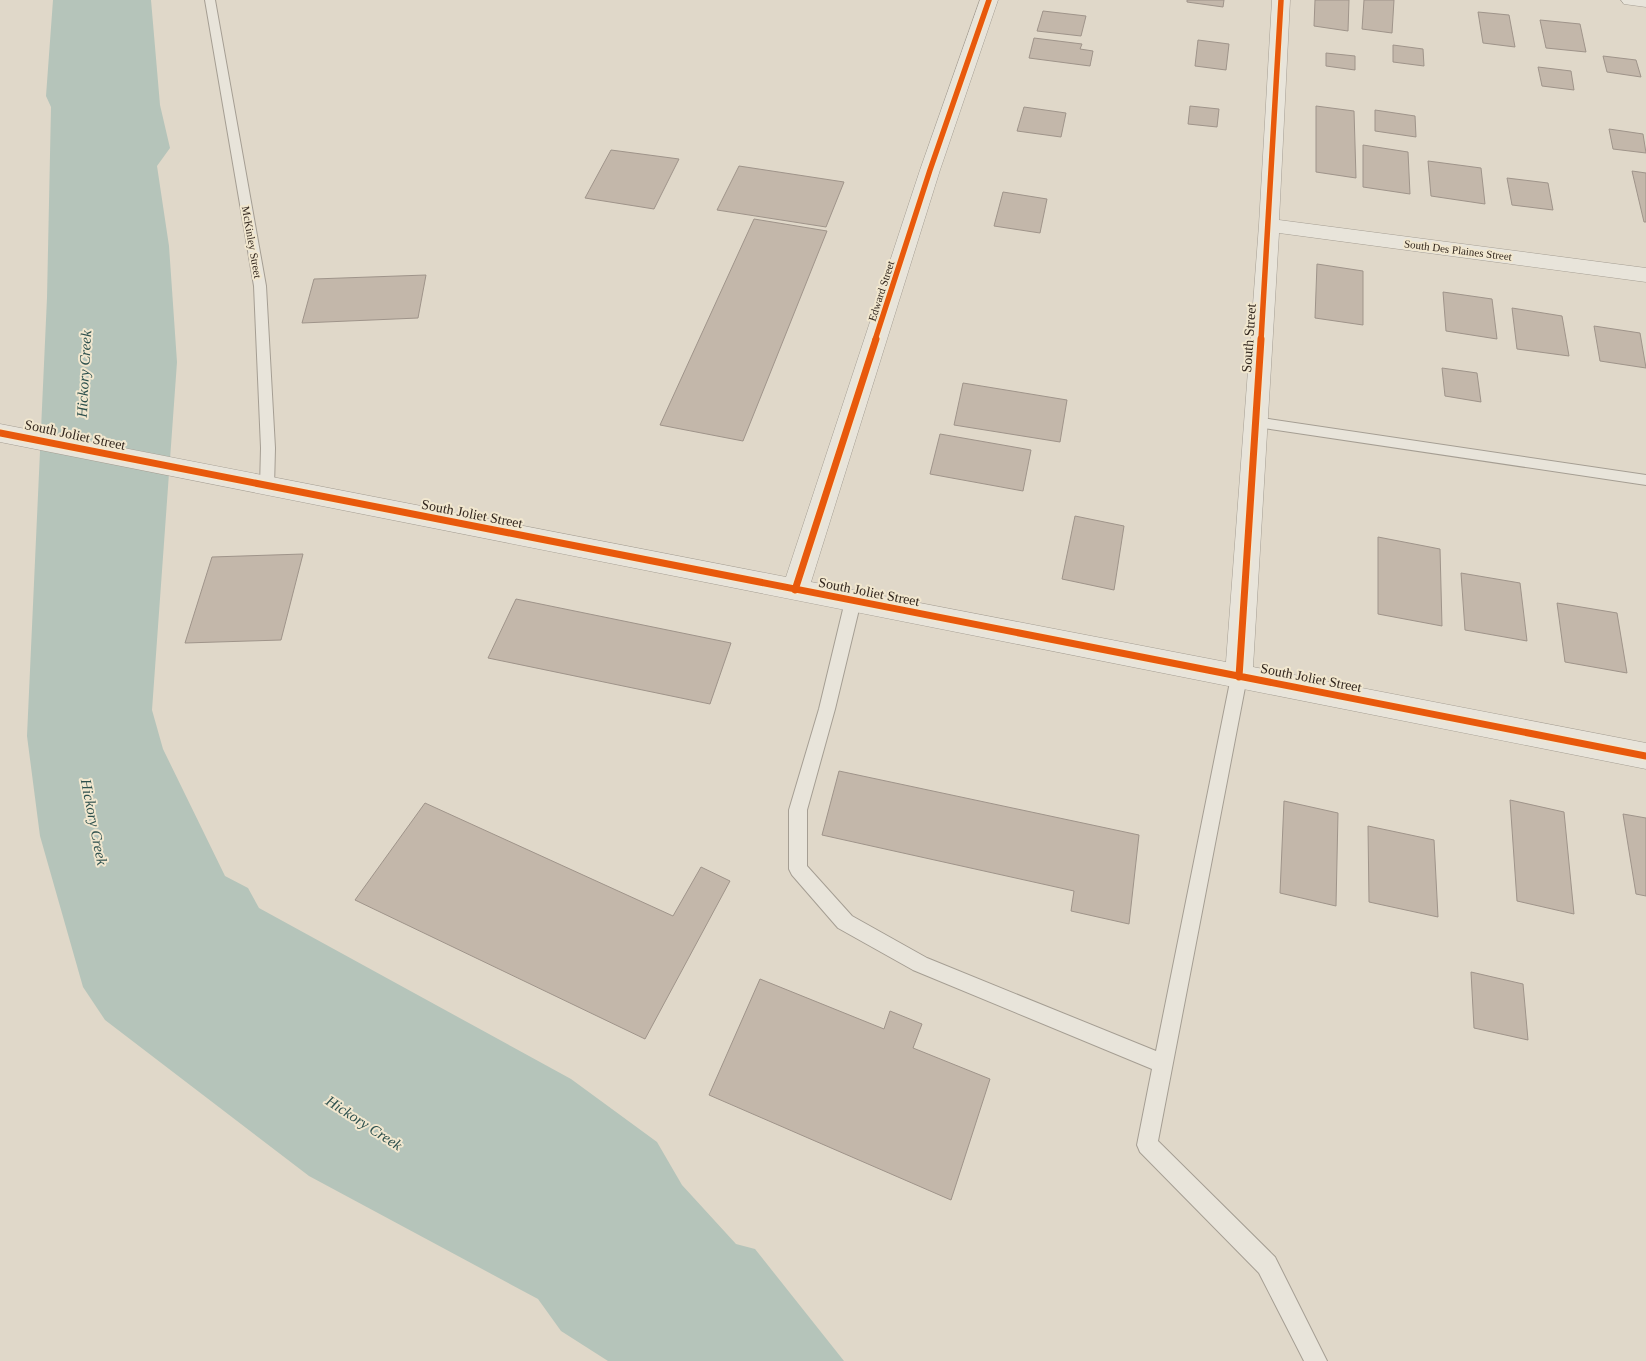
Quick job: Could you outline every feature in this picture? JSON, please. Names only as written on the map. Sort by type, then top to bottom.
[{"type":"street","name":"Edward Street","points":[[795,590],[930,170],[989,0]]},
{"type":"street","name":"South Street","points":[[1239,677],[1269,225],[1281,0]]},
{"type":"street","points":[[1630,0],[1646,2]]},
{"type":"street","name":"South Des Plaines Street","points":[[1269,225],[1646,275]]},
{"type":"street","name":"South Joliet Street","points":[[0,433],[185,471],[1646,756]]},
{"type":"lane","name":"McKinley Street","points":[[210,0],[260,286],[268,448],[267,487]]},
{"type":"lane","points":[[1256,422],[1646,480]]},
{"type":"lane","points":[[853,601],[827,709],[798,810],[798,869],[845,922],[920,964],[1162,1063]]},
{"type":"lane","points":[[1239,677],[1147,1145],[1267,1265],[1316,1361]]},
{"type":"water","name":"Hickory Creek","points":[[53,0],[151,0],[160,105],[170,148],[157,166],[169,246],[177,362],[152,710],[163,749],[225,876],[248,888],[259,908],[571,1079],[657,1142],[682,1185],[736,1244],[755,1249],[844,1361],[608,1361],[561,1331],[538,1299],[309,1176],[105,1020],[83,987],[40,836],[27,736],[47,298],[51,107],[46,96]]},
{"type":"building","points":[[1187,0],[1224,0],[1223,7],[1187,2]]},
{"type":"building","points":[[1315,0],[1349,0],[1348,31],[1314,26]]},
{"type":"building","points":[[1364,0],[1394,0],[1392,33],[1362,29]]},
{"type":"building","points":[[1043,11],[1086,16],[1081,36],[1037,31]]},
{"type":"building","points":[[1478,12],[1509,15],[1515,47],[1483,43]]},
{"type":"building","points":[[1540,20],[1580,24],[1586,52],[1546,48]]},
{"type":"building","points":[[1034,38],[1082,44],[1080,49],[1093,51],[1090,66],[1029,58]]},
{"type":"building","points":[[1198,40],[1229,44],[1226,70],[1195,66]]},
{"type":"building","points":[[1393,45],[1423,49],[1424,66],[1393,62]]},
{"type":"building","points":[[1326,53],[1355,56],[1355,70],[1326,66]]},
{"type":"building","points":[[1603,56],[1636,60],[1641,77],[1607,72]]},
{"type":"building","points":[[1538,67],[1571,71],[1574,90],[1542,86]]},
{"type":"building","points":[[1190,106],[1219,109],[1217,127],[1188,124]]},
{"type":"building","points":[[1316,106],[1354,111],[1356,178],[1316,172]]},
{"type":"building","points":[[1024,107],[1066,113],[1061,137],[1017,131]]},
{"type":"building","points":[[1375,110],[1415,116],[1416,137],[1375,131]]},
{"type":"building","points":[[1609,129],[1643,134],[1646,153],[1613,149]]},
{"type":"building","points":[[1363,145],[1408,152],[1410,194],[1363,187]]},
{"type":"building","points":[[611,150],[679,159],[654,209],[585,198]]},
{"type":"building","points":[[1428,161],[1481,168],[1485,204],[1431,196]]},
{"type":"building","points":[[739,166],[844,182],[826,227],[717,210]]},
{"type":"building","points":[[1632,171],[1646,173],[1646,222],[1644,222]]},
{"type":"building","points":[[1507,178],[1548,183],[1553,210],[1512,205]]},
{"type":"building","points":[[1003,192],[1047,199],[1040,233],[994,226]]},
{"type":"building","points":[[754,219],[827,231],[743,441],[660,425]]},
{"type":"building","points":[[1317,264],[1363,271],[1363,325],[1315,318]]},
{"type":"building","points":[[426,275],[418,318],[302,323],[314,279]]},
{"type":"building","points":[[1443,292],[1492,299],[1497,339],[1446,331]]},
{"type":"building","points":[[1512,308],[1562,316],[1569,356],[1517,349]]},
{"type":"building","points":[[1594,326],[1640,333],[1646,368],[1600,361]]},
{"type":"building","points":[[1442,368],[1477,373],[1481,402],[1445,396]]},
{"type":"building","points":[[963,383],[1067,400],[1060,442],[954,425]]},
{"type":"building","points":[[940,434],[1031,450],[1023,491],[930,474]]},
{"type":"building","points":[[1075,516],[1124,526],[1114,590],[1062,579]]},
{"type":"building","points":[[1378,537],[1440,549],[1442,626],[1378,614]]},
{"type":"building","points":[[303,554],[281,640],[185,643],[212,557]]},
{"type":"building","points":[[1461,573],[1520,583],[1527,641],[1465,630]]},
{"type":"building","points":[[516,599],[731,643],[710,704],[488,658]]},
{"type":"building","points":[[1557,603],[1617,613],[1627,673],[1565,662]]},
{"type":"building","points":[[839,771],[1139,835],[1129,924],[1071,911],[1074,891],[822,835]]},
{"type":"building","points":[[1510,800],[1564,812],[1574,914],[1517,901]]},
{"type":"building","points":[[1284,801],[1338,813],[1336,906],[1280,893]]},
{"type":"building","points":[[425,803],[673,916],[701,867],[730,881],[645,1039],[355,900]]},
{"type":"building","points":[[1623,814],[1646,818],[1646,896],[1636,894]]},
{"type":"building","points":[[1368,826],[1434,840],[1438,917],[1369,902]]},
{"type":"building","points":[[1471,972],[1523,984],[1528,1040],[1474,1028]]},
{"type":"building","points":[[760,979],[884,1029],[890,1011],[922,1024],[913,1048],[990,1079],[951,1200],[709,1095]]},
{"type":"cycle path","points":[[795,590],[930,170],[989,0]]},
{"type":"cycle path","points":[[1239,677],[1269,225],[1281,0]]},
{"type":"cycle path","points":[[0,433],[1646,756]]}]
